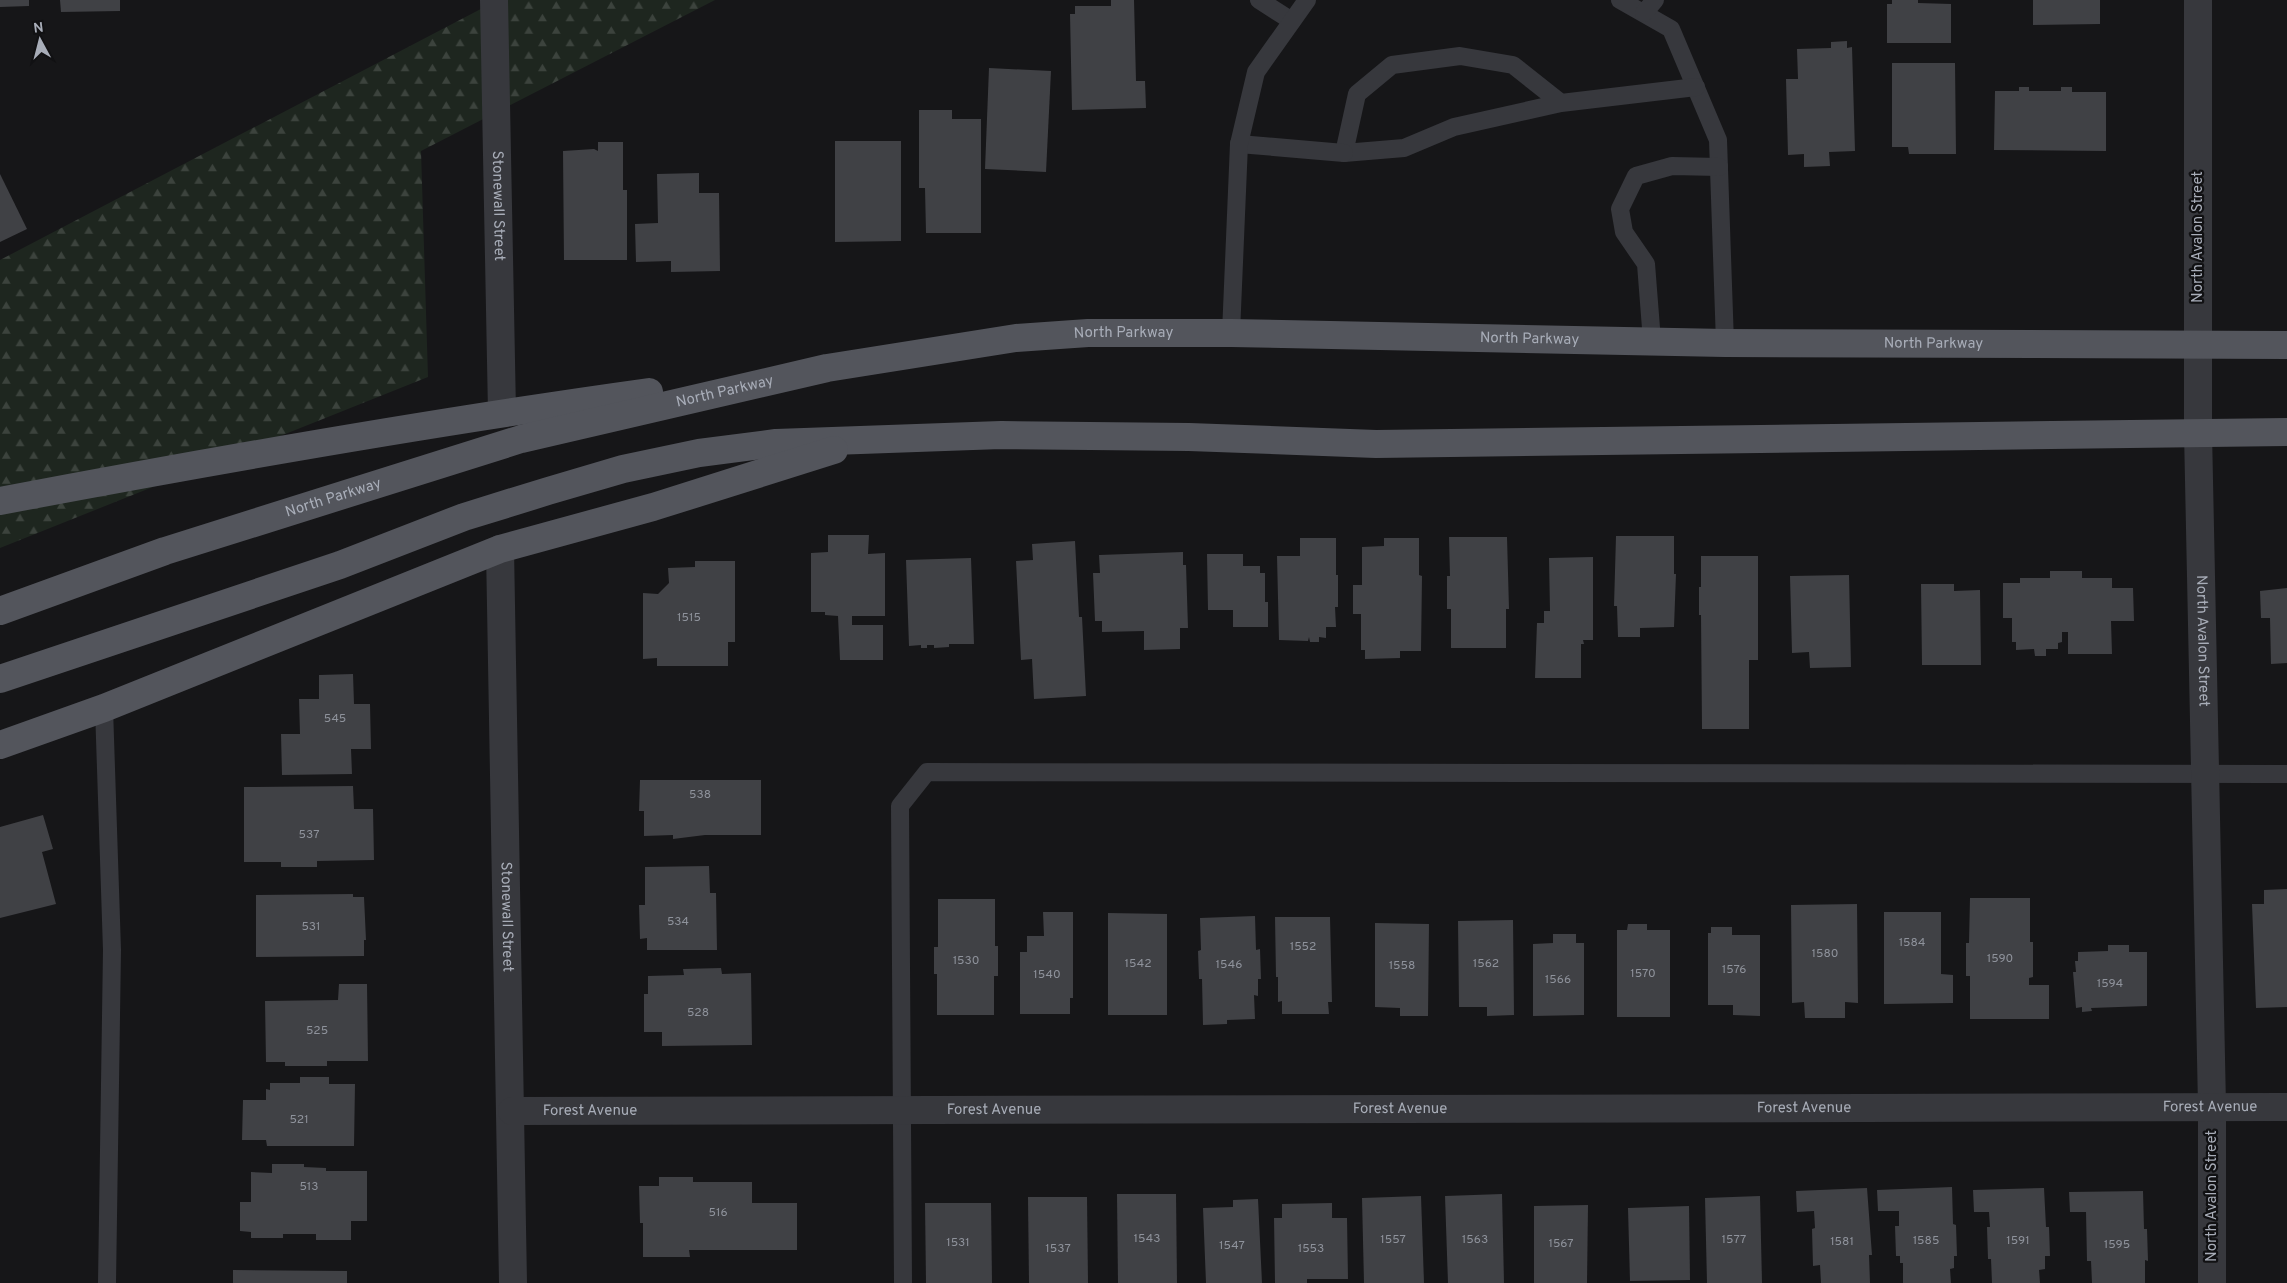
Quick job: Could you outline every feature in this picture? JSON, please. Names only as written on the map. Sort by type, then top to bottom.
[{"type":"main road","name":"North Parkway","points":[[0,611],[165,551],[521,439],[827,368],[1016,338],[1088,333],[1231,333],[1725,343],[2287,344]]},
{"type":"main road","points":[[0,501],[236,456],[502,412],[827,368]]},
{"type":"main road","points":[[0,679],[340,565],[464,517],[624,469],[699,453],[776,443],[871,438],[1001,435],[1188,437],[1376,444],[2287,432]]},
{"type":"main road","points":[[0,746],[104,708],[500,549],[653,508],[871,438]]},
{"type":"street","name":"Stonewall Street","points":[[494,0],[502,412]]},
{"type":"street","name":"North Avalon Street","points":[[2198,0],[2198,432],[2212,1106],[2212,1283]]},
{"type":"street","name":"Stonewall Street","points":[[500,549],[512,1112],[513,1283]]},
{"type":"street","name":"Forest Avenue","points":[[512,1112],[902,1109],[2287,1107]]},
{"type":"lane","points":[[1259,0],[1292,21]]},
{"type":"lane","points":[[1231,333],[1239,144],[1256,72],[1307,0]]},
{"type":"lane","points":[[1620,0],[1649,7],[1671,29],[1718,140],[1725,343]]},
{"type":"lane","points":[[1344,153],[1357,94],[1392,65],[1460,56],[1513,65],[1561,103]]},
{"type":"lane","points":[[1239,144],[1344,153],[1404,148],[1454,127],[1561,103],[1696,87]]},
{"type":"lane","points":[[1652,341],[1646,264],[1624,232],[1620,209],[1636,176],[1672,166],[1719,167]]},
{"type":"lane","points":[[104,708],[112,950],[107,1283]]},
{"type":"lane","points":[[903,1283],[900,806],[927,772],[2287,774]]},
{"type":"green space","points":[[498,0],[715,0],[421,151],[428,377],[0,548],[0,260]]},
{"type":"building","points":[[0,0],[29,0],[29,6],[0,7]]},
{"type":"building","points":[[60,0],[120,0],[120,11],[61,12]]},
{"type":"building","points":[[1111,0],[1134,0],[1136,81],[1145,81],[1146,108],[1072,110],[1070,14],[1075,14],[1075,6],[1111,6]]},
{"type":"building","points":[[1892,0],[1918,0],[1918,3],[1951,4],[1951,43],[1887,43],[1887,4],[1892,4]]},
{"type":"building","points":[[2033,0],[2100,0],[2100,24],[2033,25]]},
{"type":"building","points":[[1847,41],[1847,48],[1852,47],[1855,151],[1829,152],[1830,166],[1804,167],[1804,154],[1788,155],[1786,79],[1798,79],[1797,49],[1831,48],[1831,42]]},
{"type":"building","points":[[1892,63],[1955,63],[1956,154],[1909,154],[1908,147],[1892,147]]},
{"type":"building","points":[[989,68],[1051,71],[1046,172],[985,169]]},
{"type":"building","points":[[2019,87],[2029,87],[2029,91],[2061,91],[2061,87],[2072,87],[2072,92],[2106,92],[2106,151],[1994,150],[1995,91],[2019,91]]},
{"type":"building","points":[[919,110],[952,110],[952,119],[981,119],[981,233],[926,233],[925,188],[919,188]]},
{"type":"building","points":[[835,141],[901,141],[901,241],[835,242]]},
{"type":"building","points":[[598,142],[623,142],[623,190],[627,190],[627,260],[564,260],[563,151],[594,149],[598,151]]},
{"type":"building","points":[[699,173],[699,193],[719,193],[720,271],[671,272],[671,261],[636,262],[635,224],[658,223],[657,174]]},
{"type":"building","points":[[0,174],[27,229],[0,242]]},
{"type":"building","points":[[828,535],[869,535],[868,554],[885,553],[885,616],[852,616],[852,625],[883,625],[883,660],[840,660],[838,616],[825,615],[825,612],[811,612],[811,553],[828,552]]},
{"type":"building","points":[[1616,536],[1674,536],[1674,574],[1676,574],[1674,627],[1640,628],[1640,637],[1618,637],[1617,606],[1614,606]]},
{"type":"building","points":[[1449,537],[1507,537],[1509,609],[1506,609],[1506,648],[1451,648],[1451,609],[1447,609],[1447,576],[1450,576]]},
{"type":"building","points":[[1300,538],[1336,538],[1338,607],[1335,607],[1336,627],[1326,627],[1326,638],[1319,637],[1319,642],[1310,642],[1309,637],[1308,641],[1279,640],[1277,556],[1300,556]]},
{"type":"building","points":[[1384,538],[1419,538],[1419,575],[1422,576],[1421,651],[1400,651],[1400,658],[1365,659],[1365,650],[1361,650],[1361,614],[1353,614],[1353,585],[1362,585],[1362,547],[1384,546]]},
{"type":"building","points":[[1075,541],[1079,617],[1082,617],[1086,696],[1034,699],[1032,659],[1021,660],[1016,561],[1033,560],[1032,544]]},
{"type":"building","points":[[1183,552],[1183,565],[1186,565],[1188,628],[1180,628],[1180,649],[1144,650],[1144,631],[1102,632],[1102,621],[1095,621],[1093,573],[1100,573],[1099,555]]},
{"type":"building","points":[[1207,554],[1243,554],[1243,566],[1260,566],[1260,573],[1265,573],[1265,602],[1268,602],[1268,627],[1233,627],[1233,610],[1208,610]]},
{"type":"building","points":[[1701,556],[1758,556],[1758,660],[1749,660],[1749,729],[1702,729],[1701,615],[1699,615]]},
{"type":"building","points":[[1593,557],[1593,640],[1583,640],[1584,644],[1581,644],[1581,678],[1535,678],[1537,623],[1544,623],[1544,611],[1550,611],[1549,558]]},
{"type":"building","points":[[971,558],[974,644],[949,644],[949,647],[934,648],[934,645],[927,645],[927,648],[921,648],[921,645],[909,646],[906,560]]},
{"type":"building","points":[[695,561],[735,561],[735,642],[728,642],[728,666],[657,666],[657,658],[643,659],[643,593],[658,594],[669,583],[668,568],[695,567]]},
{"type":"building","points":[[2050,571],[2082,571],[2082,578],[2112,578],[2112,588],[2133,588],[2134,621],[2111,621],[2112,654],[2068,654],[2068,632],[2062,632],[2062,642],[2058,643],[2058,649],[2046,649],[2046,656],[2035,656],[2034,649],[2016,650],[2016,642],[2012,642],[2012,618],[2003,618],[2003,583],[2020,583],[2020,578],[2050,578]]},
{"type":"building","points":[[1849,575],[1851,667],[1810,668],[1809,652],[1792,653],[1790,576]]},
{"type":"building","points":[[1921,584],[1954,584],[1954,591],[1980,590],[1981,665],[1922,665]]},
{"type":"building","points":[[2287,588],[2287,663],[2271,664],[2270,618],[2261,618],[2260,591]]},
{"type":"building","points":[[353,674],[354,704],[370,704],[371,749],[351,749],[352,774],[282,775],[281,734],[300,734],[299,699],[319,699],[319,675]]},
{"type":"building","points":[[640,780],[761,780],[761,835],[705,835],[673,839],[673,835],[644,836],[644,811],[639,811]]},
{"type":"building","points":[[353,786],[354,809],[373,809],[374,860],[317,861],[317,867],[281,867],[281,862],[244,862],[244,787]]},
{"type":"building","points":[[43,815],[53,849],[42,852],[56,904],[0,918],[0,827]]},
{"type":"building","points":[[709,866],[710,893],[716,893],[717,950],[647,950],[647,938],[640,939],[639,905],[645,905],[645,867]]},
{"type":"building","points":[[2287,889],[2287,1007],[2256,1008],[2252,904],[2264,904],[2264,890]]},
{"type":"building","points":[[353,894],[353,897],[364,897],[366,940],[364,940],[364,956],[256,957],[256,895]]},
{"type":"building","points":[[1970,898],[2030,898],[2030,942],[2033,942],[2033,977],[2029,978],[2029,985],[2049,985],[2049,1019],[1970,1019],[1970,976],[1966,976],[1966,943],[1969,943]]},
{"type":"building","points":[[938,899],[995,899],[995,946],[998,946],[998,976],[994,976],[994,1015],[937,1015],[937,974],[934,974],[934,947],[938,947]]},
{"type":"building","points":[[1857,904],[1858,1003],[1845,1002],[1845,1018],[1805,1018],[1804,1002],[1792,1003],[1791,905]]},
{"type":"building","points":[[1043,912],[1073,912],[1073,998],[1070,998],[1070,1014],[1020,1014],[1020,952],[1027,952],[1027,936],[1044,936]]},
{"type":"building","points":[[1884,912],[1941,912],[1941,974],[1953,975],[1953,1003],[1884,1004]]},
{"type":"building","points":[[1108,913],[1167,914],[1167,1015],[1108,1015]]},
{"type":"building","points":[[1255,916],[1256,950],[1260,949],[1261,979],[1258,979],[1258,996],[1254,995],[1255,1019],[1227,1020],[1227,1024],[1203,1025],[1202,979],[1199,979],[1198,951],[1201,950],[1200,918]]},
{"type":"building","points":[[1275,917],[1330,917],[1332,1002],[1328,1002],[1329,1014],[1282,1014],[1282,1001],[1278,1002],[1278,977],[1276,977]]},
{"type":"building","points":[[1513,920],[1514,1015],[1487,1016],[1487,1007],[1459,1007],[1458,921]]},
{"type":"building","points":[[1375,923],[1429,924],[1428,1016],[1400,1016],[1400,1008],[1375,1007]]},
{"type":"building","points":[[1628,924],[1647,924],[1647,930],[1670,930],[1670,1017],[1617,1017],[1617,930],[1627,930]]},
{"type":"building","points":[[1711,927],[1732,927],[1732,935],[1760,935],[1760,1016],[1733,1015],[1733,1005],[1708,1005],[1708,933],[1711,933]]},
{"type":"building","points":[[1553,934],[1576,934],[1576,943],[1584,943],[1584,1015],[1533,1016],[1533,944],[1553,943]]},
{"type":"building","points":[[2108,945],[2129,945],[2129,952],[2147,952],[2147,1006],[2091,1008],[2092,1011],[2082,1012],[2082,1007],[2076,1008],[2073,972],[2076,972],[2075,961],[2078,961],[2078,952],[2108,951]]},
{"type":"building","points":[[721,968],[722,974],[751,973],[752,1045],[662,1046],[662,1032],[644,1032],[644,994],[648,994],[648,976],[684,975],[683,969]]},
{"type":"building","points":[[339,984],[367,984],[368,1061],[327,1061],[327,1066],[285,1066],[285,1062],[266,1062],[265,1001],[338,1000]]},
{"type":"building","points":[[300,1077],[329,1077],[329,1084],[355,1084],[354,1146],[267,1146],[266,1140],[242,1140],[243,1100],[266,1100],[266,1089],[270,1090],[270,1083],[300,1083]]},
{"type":"building","points":[[272,1164],[304,1164],[304,1167],[326,1168],[326,1171],[367,1171],[367,1221],[351,1221],[351,1240],[316,1240],[316,1234],[283,1234],[283,1238],[251,1238],[251,1232],[240,1231],[240,1202],[251,1202],[251,1172],[272,1173]]},
{"type":"building","points":[[659,1177],[693,1177],[693,1182],[752,1182],[752,1203],[797,1203],[797,1250],[689,1250],[690,1257],[643,1257],[643,1223],[640,1223],[639,1186],[659,1186]]},
{"type":"building","points":[[1952,1187],[1953,1224],[1956,1225],[1957,1256],[1954,1256],[1954,1268],[1950,1269],[1951,1283],[1903,1283],[1903,1263],[1900,1263],[1900,1256],[1896,1256],[1895,1226],[1899,1226],[1899,1211],[1878,1211],[1877,1190]]},
{"type":"building","points":[[1867,1188],[1872,1255],[1869,1255],[1870,1283],[1821,1283],[1820,1265],[1813,1266],[1812,1229],[1815,1228],[1814,1211],[1797,1212],[1796,1191]]},
{"type":"building","points":[[2044,1188],[2046,1227],[2049,1227],[2050,1256],[2045,1256],[2045,1269],[2039,1270],[2040,1283],[1992,1283],[1991,1259],[1988,1259],[1987,1227],[1990,1227],[1989,1212],[1974,1212],[1973,1190]]},
{"type":"building","points":[[2143,1191],[2144,1229],[2147,1229],[2148,1261],[2145,1260],[2145,1283],[2092,1283],[2091,1261],[2087,1261],[2086,1212],[2070,1212],[2069,1192]]},
{"type":"building","points":[[1117,1194],[1176,1194],[1177,1283],[1118,1283]]},
{"type":"building","points":[[1502,1194],[1504,1283],[1448,1283],[1445,1196]]},
{"type":"building","points":[[1421,1196],[1424,1283],[1364,1283],[1362,1198]]},
{"type":"building","points":[[1760,1196],[1762,1283],[1707,1283],[1705,1198]]},
{"type":"building","points":[[1028,1197],[1087,1197],[1088,1283],[1029,1283]]},
{"type":"building","points":[[1258,1199],[1262,1283],[1206,1283],[1203,1208],[1233,1207],[1233,1200]]},
{"type":"building","points":[[925,1203],[991,1203],[992,1283],[926,1283]]},
{"type":"building","points":[[1332,1203],[1332,1218],[1347,1218],[1348,1279],[1307,1279],[1307,1283],[1275,1283],[1274,1218],[1282,1218],[1282,1204]]},
{"type":"building","points":[[1588,1205],[1587,1283],[1534,1283],[1534,1206]]},
{"type":"building","points":[[1689,1206],[1690,1280],[1630,1281],[1628,1208]]},
{"type":"building","points":[[233,1270],[347,1271],[347,1283],[233,1283]]}]
